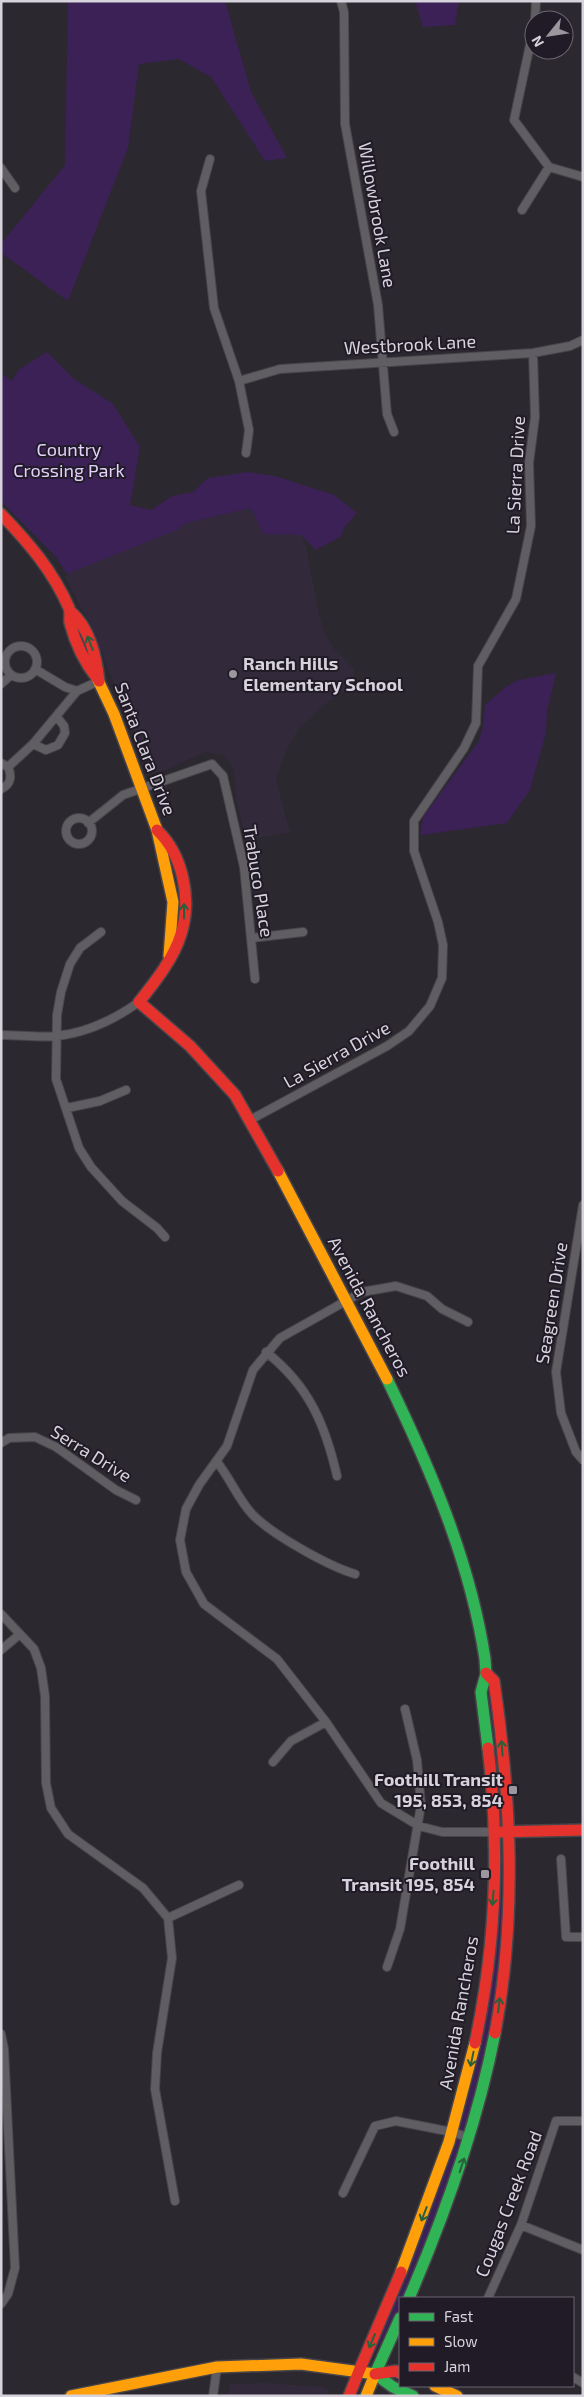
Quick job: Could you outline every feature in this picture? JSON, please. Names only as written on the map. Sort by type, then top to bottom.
[{"type":"main road","name":"Santa Clara Drive","points":[[1,514],[29,543],[59,586],[70,611],[70,622],[88,667],[99,681],[142,787],[157,830],[158,846],[165,865],[173,902],[172,925],[168,941],[169,956],[159,977],[140,1002]]},
{"type":"main road","name":"Avenida Rancheros","points":[[140,1002],[167,1024],[210,1065],[235,1094],[347,1301],[400,1405],[444,1508],[467,1573],[486,1673],[481,1692],[495,1832],[495,1879],[483,1994],[472,2062],[452,2132],[401,2273],[348,2396]]},
{"type":"main road","name":"Avenida Rancheros","points":[[410,2297],[438,2231],[470,2138],[486,2078],[497,2018],[505,1951],[510,1832],[494,1681],[486,1673]]},
{"type":"main road","points":[[495,1832],[583,1830]]},
{"type":"main road","points":[[366,2396],[399,2320]]},
{"type":"main road","points":[[70,2396],[217,2366],[282,2363],[375,2374],[396,2371],[399,2372]]},
{"type":"main road","points":[[375,2374],[393,2387],[413,2396]]},
{"type":"main road","points":[[437,2387],[457,2396]]},
{"type":"street","name":"Willowbrook Lane","points":[[342,1],[344,12],[345,124],[378,305],[388,414],[394,432]]},
{"type":"street","points":[[527,60],[514,120],[549,168],[583,177]]},
{"type":"street","points":[[210,159],[200,191],[214,308],[239,381],[249,430],[246,453]]},
{"type":"street","points":[[1,168],[15,188]]},
{"type":"street","points":[[522,210],[549,168]]},
{"type":"street","name":"Westbrook Lane","points":[[239,381],[280,369],[533,353],[570,346],[583,340]]},
{"type":"street","name":"La Sierra Drive","points":[[250,1120],[387,1046],[409,1031],[430,1006],[442,978],[442,945],[438,922],[414,851],[414,821],[464,748],[472,732],[476,723],[478,666],[516,598],[531,526],[529,463],[535,417],[533,353]]},
{"type":"street","points":[[18,646],[31,647],[37,664],[35,669],[24,678],[11,674],[6,666],[5,659],[12,648],[18,646]]},
{"type":"street","points":[[35,669],[64,687],[76,692]]},
{"type":"street","points":[[1,684],[11,674]]},
{"type":"street","points":[[1,789],[8,784],[11,778],[5,765],[33,744],[57,718],[76,692],[99,681]]},
{"type":"street","points":[[33,744],[46,750],[58,745],[65,733],[64,726],[57,718]]},
{"type":"street","name":"Trabuco Place","points":[[142,787],[212,764],[223,776],[244,867],[255,979]]},
{"type":"street","points":[[88,823],[123,794],[142,787]]},
{"type":"street","points":[[101,932],[80,948],[70,964],[61,992],[56,1036],[56,1079],[80,1148],[91,1167],[122,1201],[157,1228],[165,1237]]},
{"type":"street","points":[[252,938],[303,932]]},
{"type":"street","points":[[1,1035],[56,1036],[115,1018],[140,1002]]},
{"type":"street","points":[[67,1108],[100,1101],[126,1090]]},
{"type":"street","name":"Seagreen Drive","points":[[583,1205],[556,1372],[561,1413],[576,1452],[583,1460]]},
{"type":"street","points":[[468,1322],[442,1309],[426,1296],[396,1286],[362,1292],[298,1326],[280,1338],[266,1352],[253,1370],[235,1429],[217,1462],[199,1485],[186,1509],[180,1540],[186,1572],[204,1604],[277,1659],[326,1722],[381,1803],[419,1826],[442,1832],[495,1832]]},
{"type":"street","points":[[266,1352],[295,1378],[317,1412],[328,1438],[337,1476]]},
{"type":"street","name":"Serra Drive","points":[[1,1443],[9,1438],[35,1437],[56,1448],[116,1490],[136,1500]]},
{"type":"street","points":[[217,1462],[242,1502],[264,1524],[331,1565],[356,1574]]},
{"type":"street","points":[[1,1614],[34,1649],[41,1668],[45,1696],[46,1783],[51,1808],[68,1834],[143,1888],[168,1918],[172,1958],[157,2053],[155,2089],[175,2201]]},
{"type":"street","points":[[1,1650],[20,1634]]},
{"type":"street","points":[[387,1967],[400,1929],[419,1826],[420,1782],[405,1709]]},
{"type":"street","points":[[273,1762],[290,1741],[326,1722]]},
{"type":"street","points":[[561,1859],[566,1937],[583,1937]]},
{"type":"street","points":[[168,1918],[239,1884]]},
{"type":"street","points":[[1,2034],[4,2049],[15,2268],[8,2294],[1,2304]]},
{"type":"street","points":[[343,2192],[375,2126],[396,2121],[452,2132],[470,2138]]},
{"type":"street","name":"Cougas Creek Road","points":[[488,2297],[520,2225],[556,2121],[583,2121]]},
{"type":"street","points":[[520,2225],[583,2250]]},
{"type":"street","points":[[213,2396],[217,2366]]},
{"type":"shaded area","name":"Ranch Hills Elementary School","points":[[251,508],[263,534],[301,535],[306,547],[319,615],[325,634],[334,649],[354,669],[354,680],[350,687],[324,705],[299,728],[286,750],[276,780],[290,832],[246,840],[236,799],[234,769],[223,755],[205,752],[161,772],[149,768],[89,622],[65,577],[67,574],[177,530],[186,523]]},
{"type":"shaded area","points":[[264,2383],[323,2387],[328,2390],[330,2396],[228,2396],[230,2384]]},
{"type":"green space","points":[[68,1],[225,1],[251,92],[287,158],[265,161],[211,77],[179,59],[139,64],[128,148],[68,301],[1,253],[1,244],[65,165]]},
{"type":"green space","points":[[415,1],[459,1],[455,25],[423,27]]},
{"type":"green space","name":"Country Crossing Park","points":[[47,352],[73,378],[113,404],[140,447],[130,505],[151,510],[172,496],[193,492],[208,478],[248,472],[275,476],[334,495],[357,513],[344,528],[341,536],[316,550],[301,535],[263,534],[251,508],[186,523],[177,530],[67,574],[56,557],[1,501],[1,373],[12,381],[18,370]]},
{"type":"green space","points":[[556,673],[547,711],[546,733],[530,790],[507,823],[420,835],[423,817],[479,741],[483,727],[485,705],[507,686],[519,680]]},
{"type":"green space","points":[[485,1684],[496,1723],[508,1830],[497,1830]]},
{"type":"green space","points":[[497,1834],[507,1834],[507,1897],[496,2018],[469,2135],[454,2130],[481,2019]]},
{"type":"green space","points":[[454,2135],[467,2140],[406,2297],[399,2297],[399,2310],[372,2358]]},
{"type":"traffic: fast","points":[[387,1379],[433,1481],[459,1550],[469,1586],[485,1659],[486,1674],[481,1692],[488,1748]]},
{"type":"traffic: fast","points":[[409,2297],[448,2201],[470,2135],[495,2033]]},
{"type":"traffic: fast","points":[[375,2374],[399,2320]]},
{"type":"traffic: fast","points":[[375,2374],[393,2387],[413,2396]]},
{"type":"traffic: slow","points":[[97,678],[114,714],[157,830],[173,902],[169,956]]},
{"type":"traffic: slow","points":[[278,1171],[387,1379]]},
{"type":"traffic: slow","points":[[401,2272],[449,2142],[475,2043]]},
{"type":"traffic: slow","points":[[71,2396],[217,2367],[301,2364],[375,2374],[366,2396]]},
{"type":"traffic: slow","points":[[437,2387],[457,2396]]},
{"type":"traffic: jam","points":[[1,514],[21,535],[48,569],[63,594],[69,608],[70,623],[78,645],[88,666],[97,678]]},
{"type":"traffic: jam","points":[[70,611],[83,626],[91,643],[99,681]]},
{"type":"traffic: jam","points":[[157,830],[166,840],[179,865],[183,878],[186,906],[178,943],[169,961],[139,1002],[190,1046],[235,1095],[278,1171]]},
{"type":"traffic: jam","points":[[486,1673],[494,1681],[508,1813],[509,1901],[507,1945],[495,2033]]},
{"type":"traffic: jam","points":[[475,2043],[488,1969],[494,1896],[494,1822],[488,1748]]},
{"type":"traffic: jam","points":[[502,1832],[583,1830]]},
{"type":"traffic: jam","points":[[359,2371],[401,2272]]},
{"type":"traffic: jam","points":[[349,2396],[359,2371]]},
{"type":"traffic: jam","points":[[375,2374],[396,2371],[399,2372]]},
{"type":"place","name":"Ranch Hills Elementary School","points":[[233,674]]},
{"type":"place","name":"Foothill Transit 195, 853, 854","points":[[513,1790]]},
{"type":"place","name":"Foothill Transit 195, 854","points":[[485,1874]]}]
